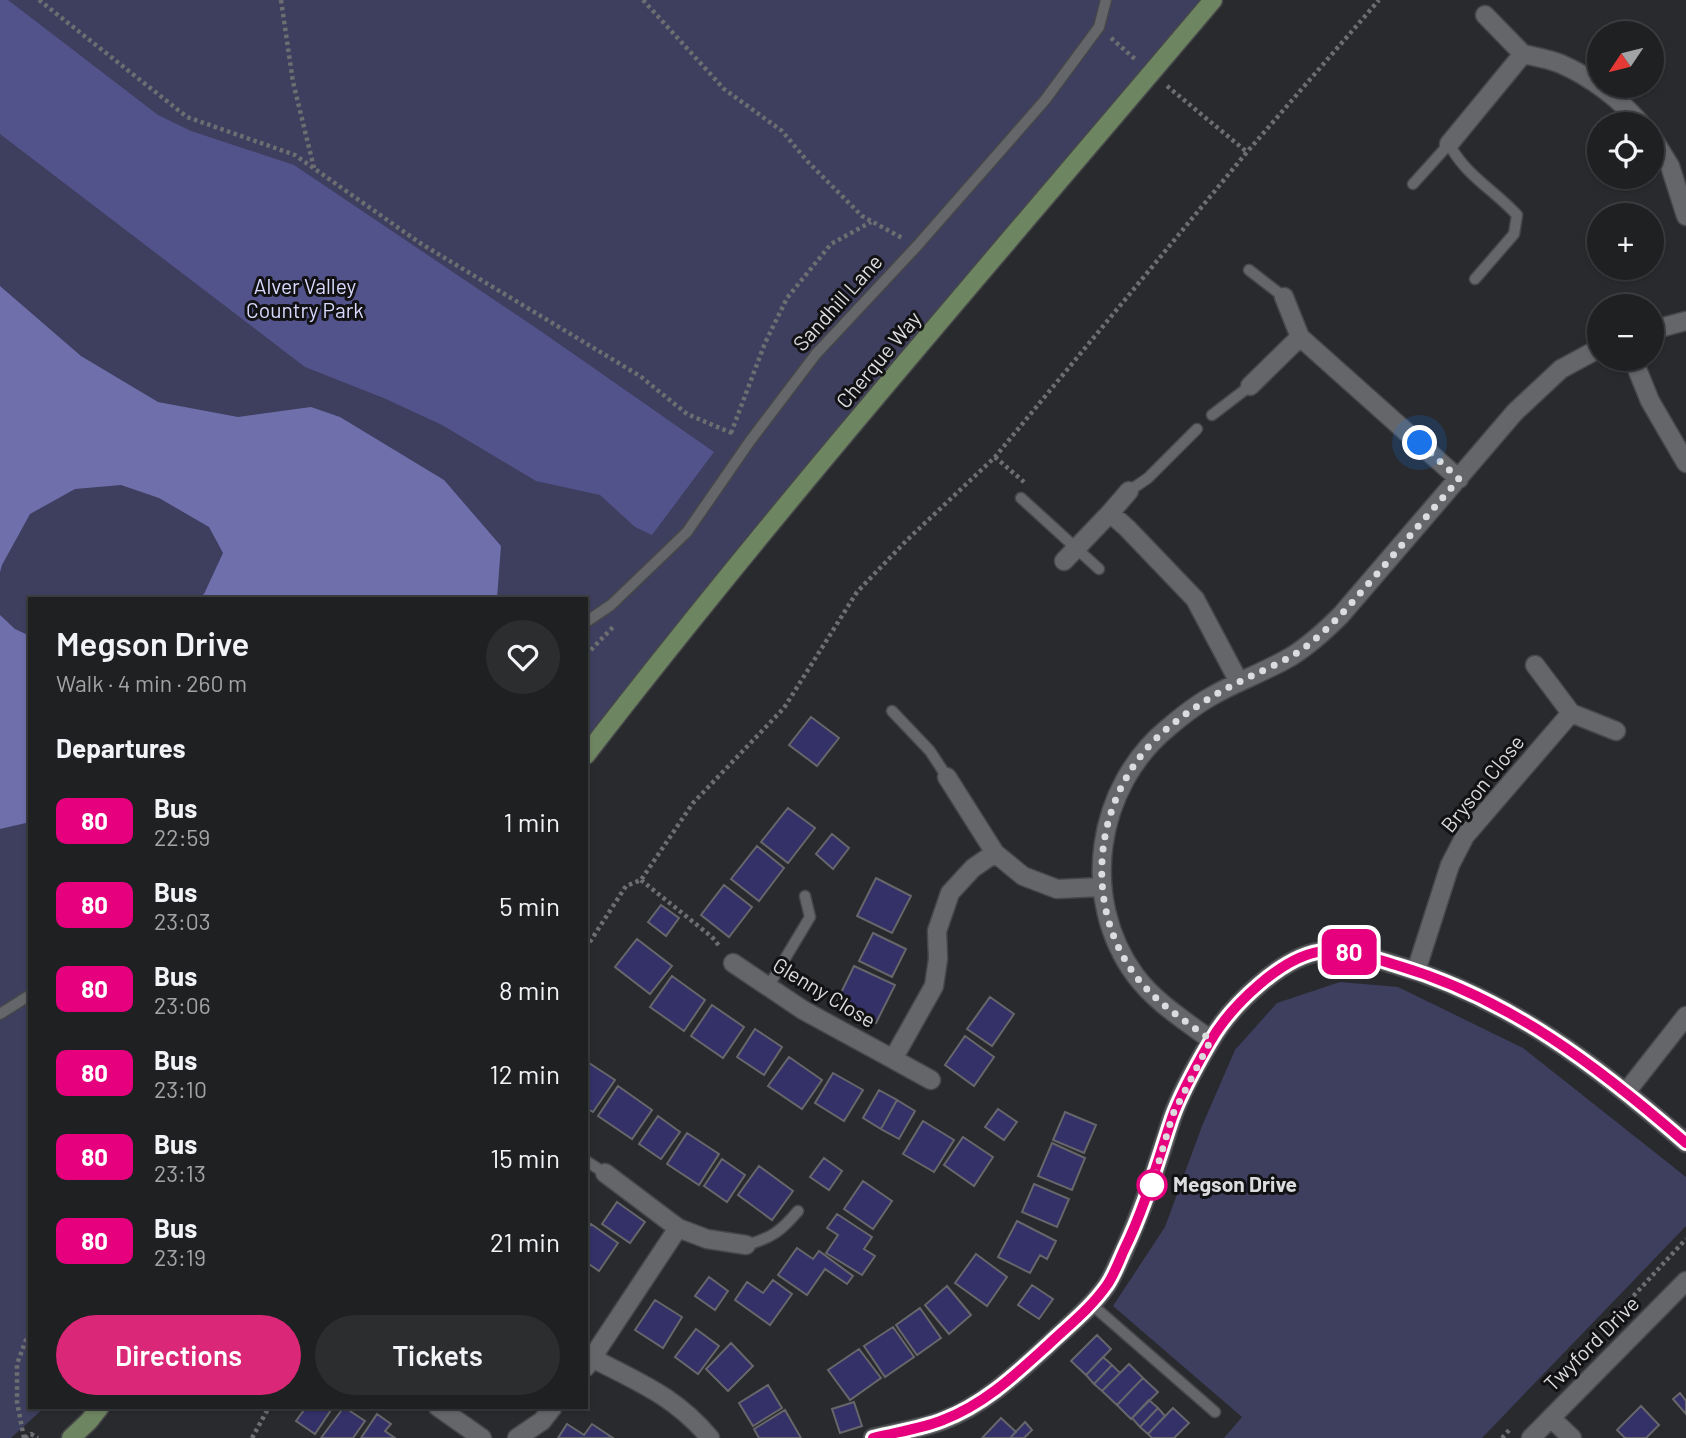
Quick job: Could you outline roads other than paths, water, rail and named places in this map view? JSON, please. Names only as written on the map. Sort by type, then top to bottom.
[{"type":"street","name":"Cherque Way","points":[[588,752],[676,639],[1213,0]]},
{"type":"street","points":[[1485,15],[1523,54],[1562,64],[1601,87],[1631,112]]},
{"type":"street","points":[[1449,144],[1523,54]]},
{"type":"street","points":[[1664,156],[1670,166],[1686,216]]},
{"type":"street","points":[[1284,297],[1300,337],[1459,479]]},
{"type":"street","points":[[1664,327],[1686,321]]},
{"type":"street","points":[[1250,386],[1300,337]]},
{"type":"street","points":[[1211,1040],[1158,1000],[1136,976],[1120,951],[1103,904],[1102,851],[1108,818],[1133,766],[1168,727],[1210,697],[1291,657],[1312,642],[1341,615],[1537,389],[1561,369],[1587,355]]},
{"type":"street","points":[[1638,371],[1650,401],[1686,463]]},
{"type":"street","points":[[1070,554],[1129,491]]},
{"type":"street","points":[[1110,513],[1128,528],[1195,599],[1240,682]]},
{"type":"street","points":[[1535,665],[1571,713],[1616,731]]},
{"type":"street","name":"Bryson Close","points":[[1416,971],[1450,865],[1465,836],[1571,713]]},
{"type":"street","points":[[947,777],[995,853],[1023,876],[1057,889],[1101,887]]},
{"type":"street","points":[[893,1059],[934,986],[939,959],[937,930],[950,893],[973,868],[995,853]]},
{"type":"street","points":[[873,1438],[921,1433],[982,1401],[1018,1373],[1091,1304],[1108,1284],[1138,1222],[1173,1114],[1211,1040],[1253,990],[1281,967],[1299,957],[1325,951],[1355,953],[1416,971],[1490,1002],[1523,1018],[1559,1041],[1627,1091],[1686,1143]]},
{"type":"street","name":"Glenny Close","points":[[733,964],[803,1010],[931,1080]]},
{"type":"street","points":[[1627,1091],[1686,1016]]},
{"type":"street","points":[[605,1173],[678,1228],[707,1239],[746,1245]]},
{"type":"street","points":[[678,1228],[590,1363],[668,1397],[692,1416],[710,1438]]},
{"type":"street","name":"Twyford Drive","points":[[1531,1438],[1686,1281]]},
{"type":"street","points":[[441,1409],[482,1438]]},
{"type":"street","points":[[517,1438],[542,1421],[551,1409]]},
{"type":"street","points":[[1551,1418],[1572,1438]]},
{"type":"street","points":[[71,1438],[91,1422]]},
{"type":"lane","name":"Sandhill Lane","points":[[588,621],[611,605],[687,532],[750,441],[816,354],[917,246],[1045,100],[1099,27],[1106,0]]},
{"type":"lane","points":[[1413,184],[1449,144],[1459,162],[1470,174],[1503,200],[1517,215],[1514,234],[1475,279]]},
{"type":"lane","points":[[1249,270],[1284,297]]},
{"type":"lane","points":[[1212,415],[1250,386]]},
{"type":"lane","points":[[1129,491],[1148,478],[1197,429]]},
{"type":"lane","points":[[1021,498],[1070,554],[1099,569]]},
{"type":"lane","points":[[892,711],[930,751],[947,777]]},
{"type":"lane","points":[[768,987],[810,917],[805,896]]},
{"type":"lane","points":[[0,1014],[28,996]]},
{"type":"lane","points":[[588,1162],[605,1173]]},
{"type":"lane","points":[[746,1245],[770,1238],[785,1226],[798,1210]]},
{"type":"lane","points":[[1091,1304],[1215,1412]]},
{"type":"place","name":"Megson Drive","points":[[1152,1185]]},
{"type":"park label","name":"Alver Valley Country Park","points":[[305,299]]}]
